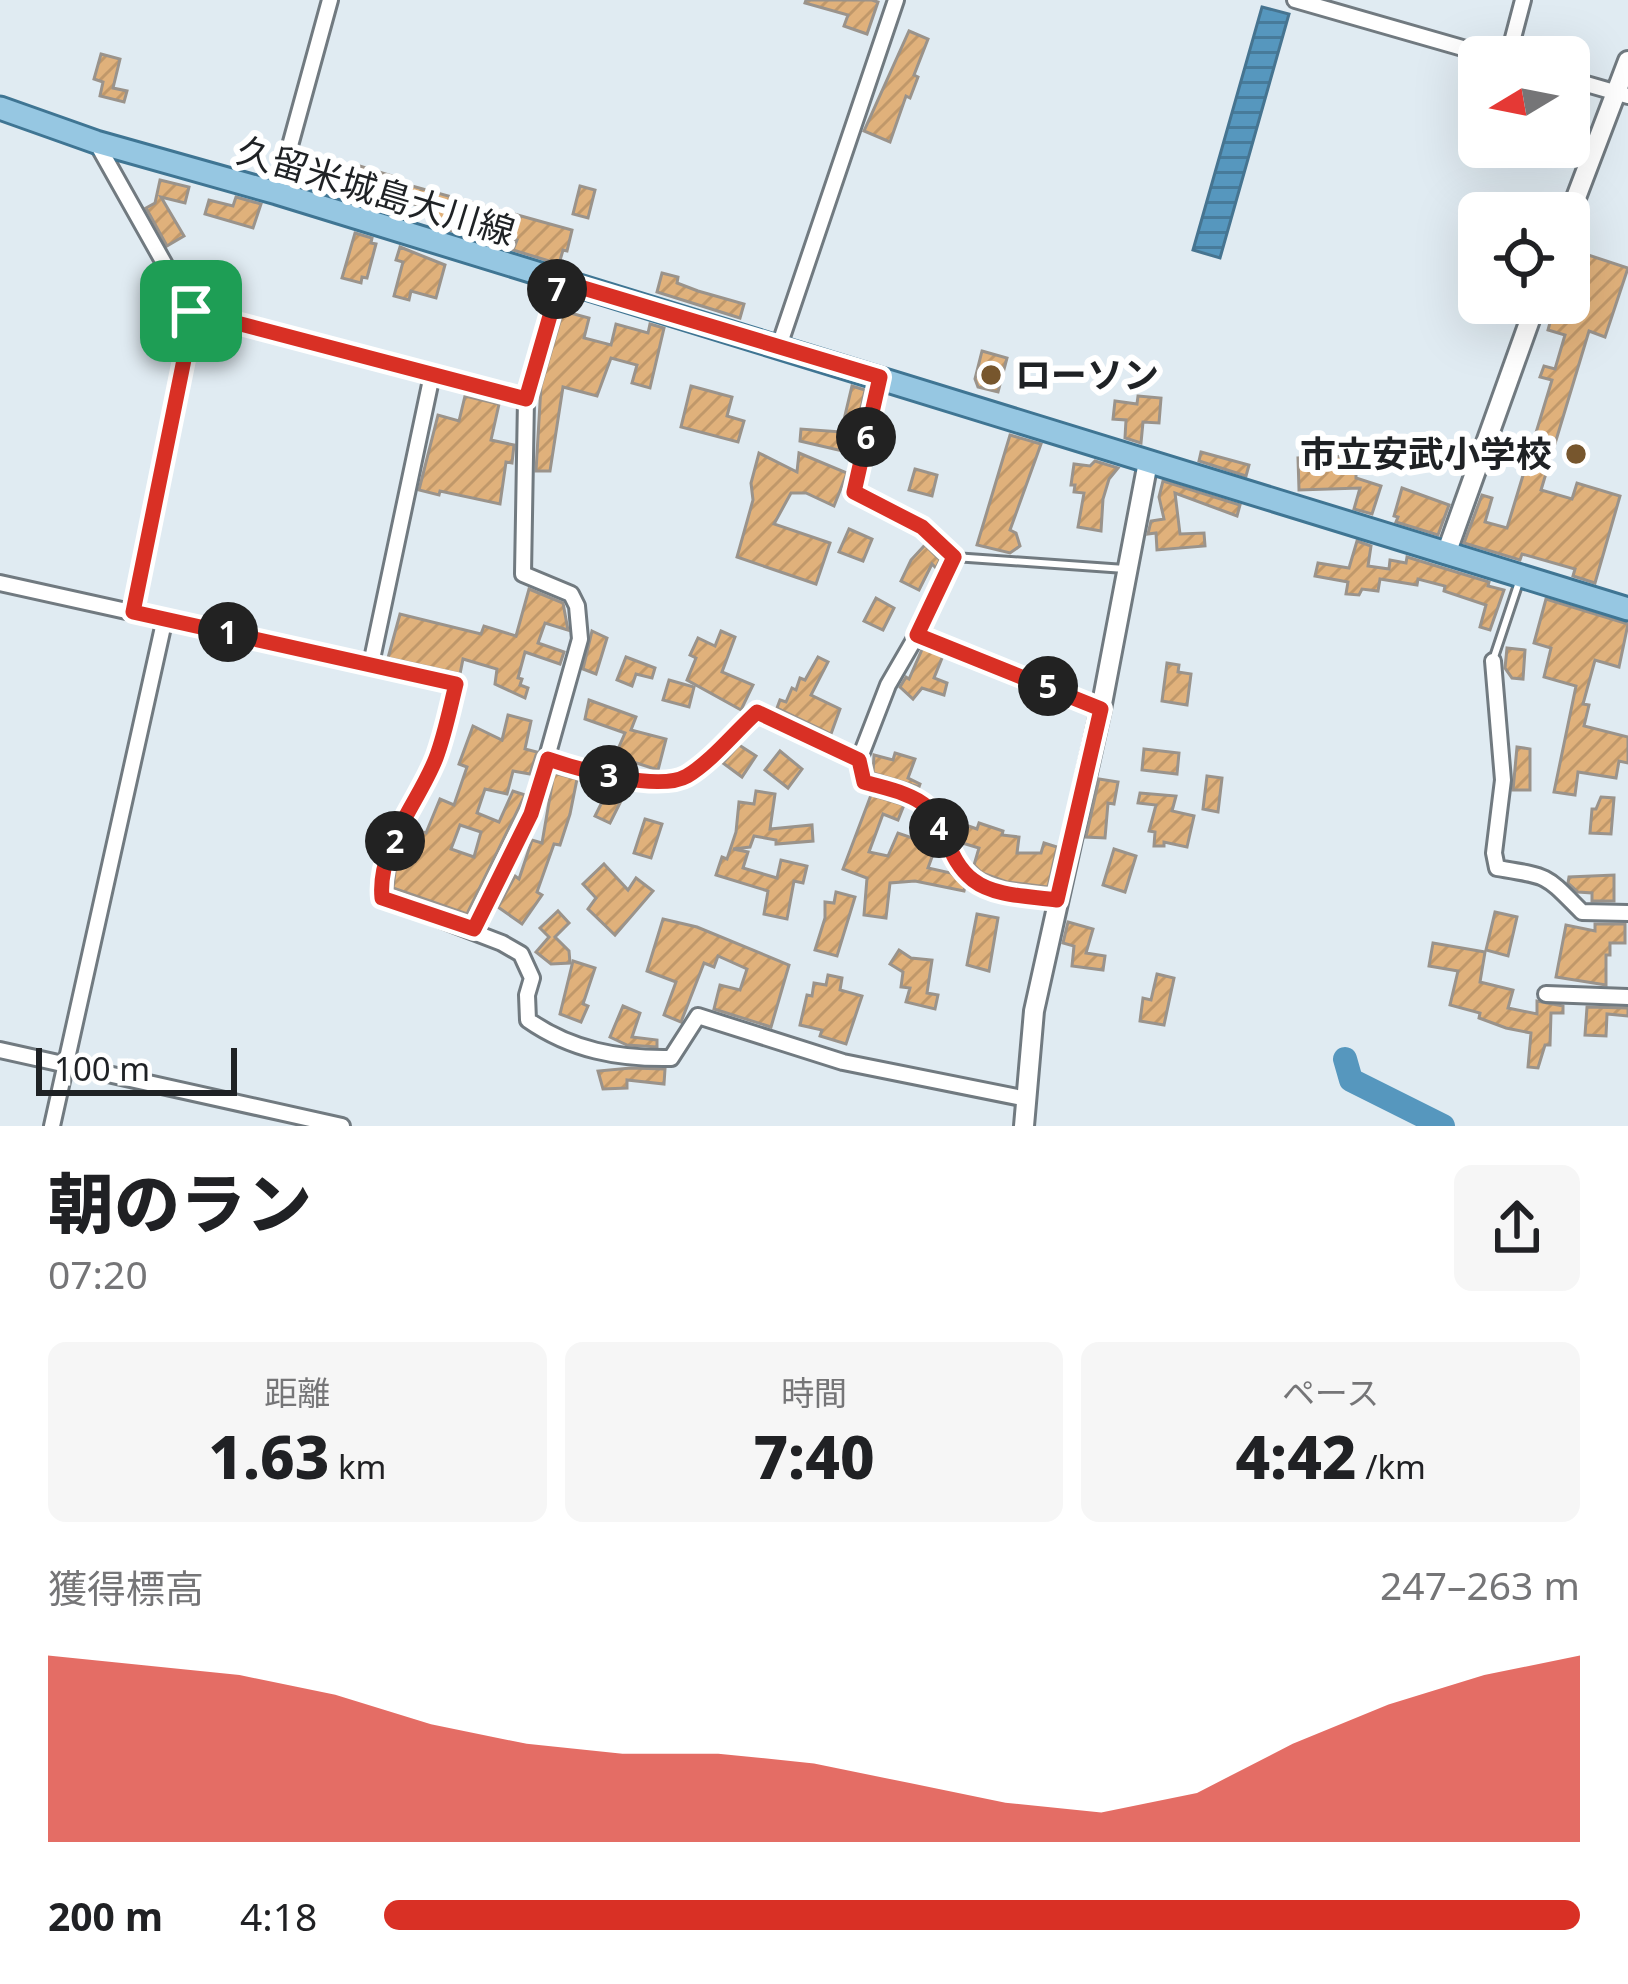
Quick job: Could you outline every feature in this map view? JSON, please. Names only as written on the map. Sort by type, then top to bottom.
[{"type":"main road","points":[[1579,192],[1622,94],[1628,62]]},
{"type":"main road","name":"久留米城島大川線","points":[[0,108],[96,142],[277,193],[1628,609]]},
{"type":"main road","points":[[1446,554],[1528,324]]},
{"type":"main road","points":[[1024,1126],[1034,1011],[1101,709],[1148,462]]},
{"type":"street","points":[[277,193],[330,0]]},
{"type":"street","points":[[778,349],[896,0]]},
{"type":"street","points":[[1295,0],[1458,47]]},
{"type":"street","points":[[1514,36],[1523,0]]},
{"type":"street","points":[[1590,85],[1622,94]]},
{"type":"street","points":[[96,142],[191,311],[133,612]]},
{"type":"street","points":[[474,929],[531,814],[580,639],[578,606],[571,594],[523,574],[526,399],[560,281]]},
{"type":"street","points":[[191,311],[526,399]]},
{"type":"street","points":[[371,664],[432,375]]},
{"type":"street","points":[[880,377],[854,492],[922,527],[954,557],[888,685],[859,760],[864,782],[924,804],[937,821],[945,845],[974,881],[995,891],[1057,900]]},
{"type":"street","points":[[0,583],[456,684],[439,752],[380,880],[382,898],[474,929],[521,954],[532,978],[526,995],[528,1021],[555,1039],[577,1048],[643,1059],[671,1058],[698,1016],[843,1062],[1028,1099]]},
{"type":"street","points":[[52,1126],[166,618]]},
{"type":"street","points":[[1493,661],[1503,781],[1494,853],[1497,868],[1537,873],[1555,882],[1582,912],[1628,913]]},
{"type":"street","points":[[548,759],[665,784],[687,776],[757,712],[859,760]]},
{"type":"street","points":[[1546,994],[1628,997]]},
{"type":"street","points":[[0,1050],[341,1126]]},
{"type":"lane","points":[[954,557],[1129,569]]},
{"type":"lane","points":[[1493,661],[1520,578]]},
{"type":"lane","points":[[917,635],[1101,709]]},
{"type":"water","points":[[1262,7],[1289,14],[1220,258],[1193,250]]},
{"type":"building","points":[[806,0],[878,2],[867,34],[844,26],[848,15]]},
{"type":"building","points":[[909,31],[928,39],[914,75],[918,77],[890,142],[864,131]]},
{"type":"building","points":[[101,54],[120,59],[113,88],[127,91],[124,102],[100,96],[103,82],[94,79]]},
{"type":"building","points":[[353,164],[402,179],[401,183],[572,230],[567,251],[563,250],[559,264],[513,250],[517,240],[485,231],[483,240],[432,225],[436,213],[424,207],[397,199],[394,209],[366,205],[367,199],[345,193]]},
{"type":"building","points":[[160,180],[189,187],[185,203],[161,197],[184,236],[167,246],[146,208],[155,203]]},
{"type":"building","points":[[580,186],[595,190],[588,218],[573,214]]},
{"type":"building","points":[[236,197],[261,204],[253,228],[205,214],[209,200],[233,206]]},
{"type":"building","points":[[355,233],[376,244],[367,278],[362,277],[361,283],[342,278]]},
{"type":"building","points":[[400,247],[445,265],[436,298],[411,291],[409,300],[394,296],[403,262],[396,260]]},
{"type":"building","points":[[1590,256],[1628,268],[1605,337],[1589,331],[1541,490],[1572,499],[1577,483],[1620,496],[1595,583],[1573,576],[1575,569],[1522,554],[1520,560],[1464,543],[1482,495],[1492,498],[1485,522],[1507,528],[1552,380],[1540,377],[1544,366],[1555,369],[1565,335],[1548,330],[1550,324],[1590,324]]},
{"type":"building","points":[[662,273],[698,291],[744,304],[740,318],[657,292]]},
{"type":"building","points":[[563,311],[589,318],[584,338],[611,345],[616,324],[648,333],[650,324],[664,328],[650,388],[632,383],[637,365],[611,358],[597,396],[563,387],[550,471],[536,471],[541,386]]},
{"type":"building","points":[[982,351],[1007,358],[998,392],[978,387],[975,379]]},
{"type":"building","points":[[691,386],[732,397],[727,416],[744,421],[738,442],[681,427]]},
{"type":"building","points":[[852,386],[865,390],[851,453],[800,441],[801,429],[841,432]]},
{"type":"building","points":[[465,396],[499,404],[491,440],[514,445],[512,463],[506,462],[500,504],[419,490],[438,415],[459,421]]},
{"type":"building","points":[[1138,396],[1161,398],[1159,423],[1143,422],[1141,443],[1125,438],[1126,420],[1113,419],[1115,401],[1137,404]]},
{"type":"building","points":[[1010,435],[1041,444],[1010,530],[1020,546],[1010,553],[977,545]]},
{"type":"building","points":[[1440,440],[1469,449],[1461,471],[1433,461]]},
{"type":"building","points":[[1201,452],[1249,465],[1246,476],[1199,461]]},
{"type":"building","points":[[759,453],[797,472],[799,453],[847,473],[834,506],[806,493],[791,493],[774,524],[830,543],[816,584],[737,557],[753,500],[751,483]]},
{"type":"building","points":[[1356,456],[1356,478],[1381,486],[1372,514],[1354,509],[1360,488],[1299,490],[1298,458]]},
{"type":"building","points":[[1095,461],[1118,468],[1103,499],[1101,531],[1078,527],[1084,493],[1074,492],[1075,485],[1071,485],[1074,464],[1090,466]]},
{"type":"building","points":[[915,469],[937,475],[932,496],[909,490]]},
{"type":"building","points":[[1163,481],[1240,505],[1237,516],[1175,493],[1180,534],[1204,533],[1205,546],[1157,550],[1156,533],[1148,534],[1151,521],[1164,519],[1159,497]]},
{"type":"building","points":[[1402,488],[1449,505],[1438,535],[1396,522]]},
{"type":"building","points":[[849,529],[872,539],[863,561],[839,552]]},
{"type":"building","points":[[1357,541],[1371,546],[1368,566],[1389,569],[1390,560],[1406,563],[1407,557],[1504,590],[1490,630],[1480,627],[1486,605],[1444,591],[1445,586],[1418,579],[1417,585],[1380,579],[1378,591],[1346,594],[1348,582],[1315,576],[1318,563],[1349,568]]},
{"type":"building","points":[[925,545],[940,560],[936,568],[932,564],[919,590],[901,581]]},
{"type":"building","points":[[529,589],[563,603],[568,630],[545,623],[538,643],[564,652],[560,664],[525,652],[518,678],[528,688],[525,698],[495,684],[497,669],[463,659],[460,674],[388,658],[400,614],[481,634],[484,626],[516,636]]},
{"type":"building","points":[[876,598],[894,608],[883,630],[864,621]]},
{"type":"building","points":[[1546,599],[1628,624],[1619,667],[1595,660],[1583,704],[1589,705],[1584,726],[1628,737],[1628,763],[1619,761],[1616,778],[1578,772],[1575,795],[1554,792],[1576,686],[1544,677],[1551,648],[1534,643]]},
{"type":"building","points":[[592,631],[607,638],[596,674],[583,669]]},
{"type":"building","points":[[721,631],[735,637],[722,672],[753,685],[741,710],[687,680],[698,638],[715,646]]},
{"type":"building","points":[[924,645],[944,653],[934,678],[947,683],[944,695],[922,688],[913,699],[900,687],[909,679]]},
{"type":"building","points":[[1507,648],[1525,650],[1523,679],[1512,678],[1505,668]]},
{"type":"building","points":[[626,657],[655,668],[652,678],[636,674],[632,686],[617,680]]},
{"type":"building","points":[[818,657],[828,662],[811,695],[840,709],[831,734],[777,708],[792,688],[796,690],[800,678],[805,680]]},
{"type":"building","points":[[1167,663],[1191,674],[1187,705],[1162,701]]},
{"type":"building","points":[[669,680],[694,687],[689,707],[663,700]]},
{"type":"building","points":[[589,700],[636,717],[631,730],[666,739],[658,770],[615,756],[625,733],[585,719]]},
{"type":"building","points":[[508,715],[531,721],[525,749],[537,752],[530,774],[513,771],[507,794],[485,789],[477,813],[499,822],[513,791],[525,795],[467,914],[393,888],[396,864],[414,829],[426,833],[440,799],[454,805],[467,767],[459,764],[473,726],[502,740]],"holes":[[[460,825],[481,832],[474,857],[451,849]]]},
{"type":"building","points":[[739,745],[756,756],[742,777],[723,763]]},
{"type":"building","points":[[1517,747],[1530,749],[1530,790],[1513,790]]},
{"type":"building","points":[[1144,749],[1179,753],[1177,774],[1142,770]]},
{"type":"building","points":[[780,751],[802,769],[788,788],[765,770]]},
{"type":"building","points":[[895,753],[915,759],[908,778],[919,787],[873,773],[874,755],[893,760]]},
{"type":"building","points":[[554,773],[577,779],[570,814],[537,892],[542,895],[522,924],[498,907],[515,876],[519,879],[532,840],[542,843]]},
{"type":"building","points":[[1207,776],[1222,778],[1218,812],[1203,809]]},
{"type":"building","points":[[1099,779],[1118,782],[1114,804],[1108,803],[1105,838],[1086,837]]},
{"type":"building","points":[[609,788],[624,795],[610,823],[595,816]]},
{"type":"building","points":[[756,791],[775,794],[770,829],[812,825],[813,841],[776,844],[776,840],[754,836],[750,847],[733,849],[748,852],[743,868],[777,878],[781,860],[807,866],[803,883],[794,881],[787,919],[764,914],[768,891],[716,875],[736,832],[739,802],[754,804]]},
{"type":"building","points":[[1140,793],[1176,796],[1172,811],[1194,816],[1187,847],[1164,842],[1164,846],[1154,846],[1155,832],[1149,831],[1156,805],[1138,803]]},
{"type":"building","points":[[871,795],[904,805],[898,820],[883,814],[869,852],[888,856],[898,833],[936,846],[928,868],[951,873],[964,891],[915,881],[890,883],[886,918],[864,915],[867,878],[843,869]]},
{"type":"building","points":[[1601,797],[1614,798],[1611,834],[1590,833],[1592,809]]},
{"type":"building","points":[[645,819],[662,824],[651,858],[634,853]]},
{"type":"building","points":[[954,821],[977,829],[979,823],[1003,831],[1002,835],[1019,837],[1017,853],[1041,853],[1044,843],[1057,847],[1048,887],[1007,882],[982,873],[974,865],[979,848],[959,842]]},
{"type":"building","points":[[1114,849],[1136,856],[1125,892],[1103,885]]},
{"type":"building","points":[[604,864],[628,890],[636,878],[653,891],[615,935],[588,909],[596,898],[583,884]]},
{"type":"building","points":[[1614,875],[1614,901],[1592,901],[1592,893],[1578,892],[1568,883],[1569,877]]},
{"type":"building","points":[[836,892],[855,897],[837,956],[815,950],[825,902],[834,903]]},
{"type":"building","points":[[558,911],[569,923],[555,937],[569,951],[570,963],[551,964],[536,952],[549,937],[540,928]]},
{"type":"building","points":[[1495,912],[1517,917],[1508,956],[1486,950]]},
{"type":"building","points":[[977,914],[998,918],[989,971],[967,965]]},
{"type":"building","points":[[663,919],[697,927],[789,965],[771,1027],[714,1009],[720,985],[740,990],[747,969],[718,956],[714,967],[704,963],[681,1022],[664,1015],[676,982],[647,971]]},
{"type":"building","points":[[1068,922],[1093,929],[1086,953],[1105,956],[1103,970],[1072,966],[1074,946],[1063,943]]},
{"type":"building","points":[[1595,924],[1625,924],[1625,943],[1610,943],[1610,955],[1606,955],[1606,985],[1556,977],[1566,925],[1595,931]]},
{"type":"building","points":[[1433,943],[1485,952],[1480,982],[1513,990],[1508,1008],[1537,1014],[1537,1001],[1563,1006],[1563,1013],[1551,1013],[1550,1045],[1545,1045],[1538,1068],[1528,1067],[1531,1033],[1450,1005],[1458,971],[1429,966]]},
{"type":"building","points":[[899,950],[911,958],[932,960],[927,993],[938,995],[935,1009],[906,1002],[910,988],[901,987],[903,972],[890,964]]},
{"type":"building","points":[[573,961],[595,968],[581,1022],[560,1014]]},
{"type":"building","points":[[1157,974],[1174,978],[1164,1025],[1140,1021],[1143,998],[1151,1000]]},
{"type":"building","points":[[828,975],[842,978],[840,990],[862,996],[846,1044],[820,1036],[822,1030],[800,1025],[807,995],[812,996],[814,983],[826,985]]},
{"type":"building","points":[[623,1006],[640,1013],[632,1037],[657,1040],[657,1047],[627,1045],[610,1037]]},
{"type":"building","points":[[1587,1007],[1628,1008],[1628,1016],[1607,1014],[1606,1036],[1585,1035]]},
{"type":"building","points":[[665,1069],[664,1084],[627,1080],[627,1088],[603,1089],[598,1071]]},
{"type":"waterway","points":[[1345,1059],[1351,1080],[1443,1126]]},
{"type":"place","name":"ローソン","points":[[991,375]]},
{"type":"place","name":"市立安武小学校","points":[[1576,454]]},
{"type":"route","points":[[560,281],[880,377],[854,492],[922,527],[954,557],[917,635],[1101,709],[1057,900],[995,891],[974,881],[945,845],[937,821],[924,804],[864,782],[859,760],[757,712],[687,776],[665,784],[548,759],[531,814],[474,929],[382,898],[380,880],[439,752],[456,684],[133,612],[191,311],[526,399],[560,281]]}]
